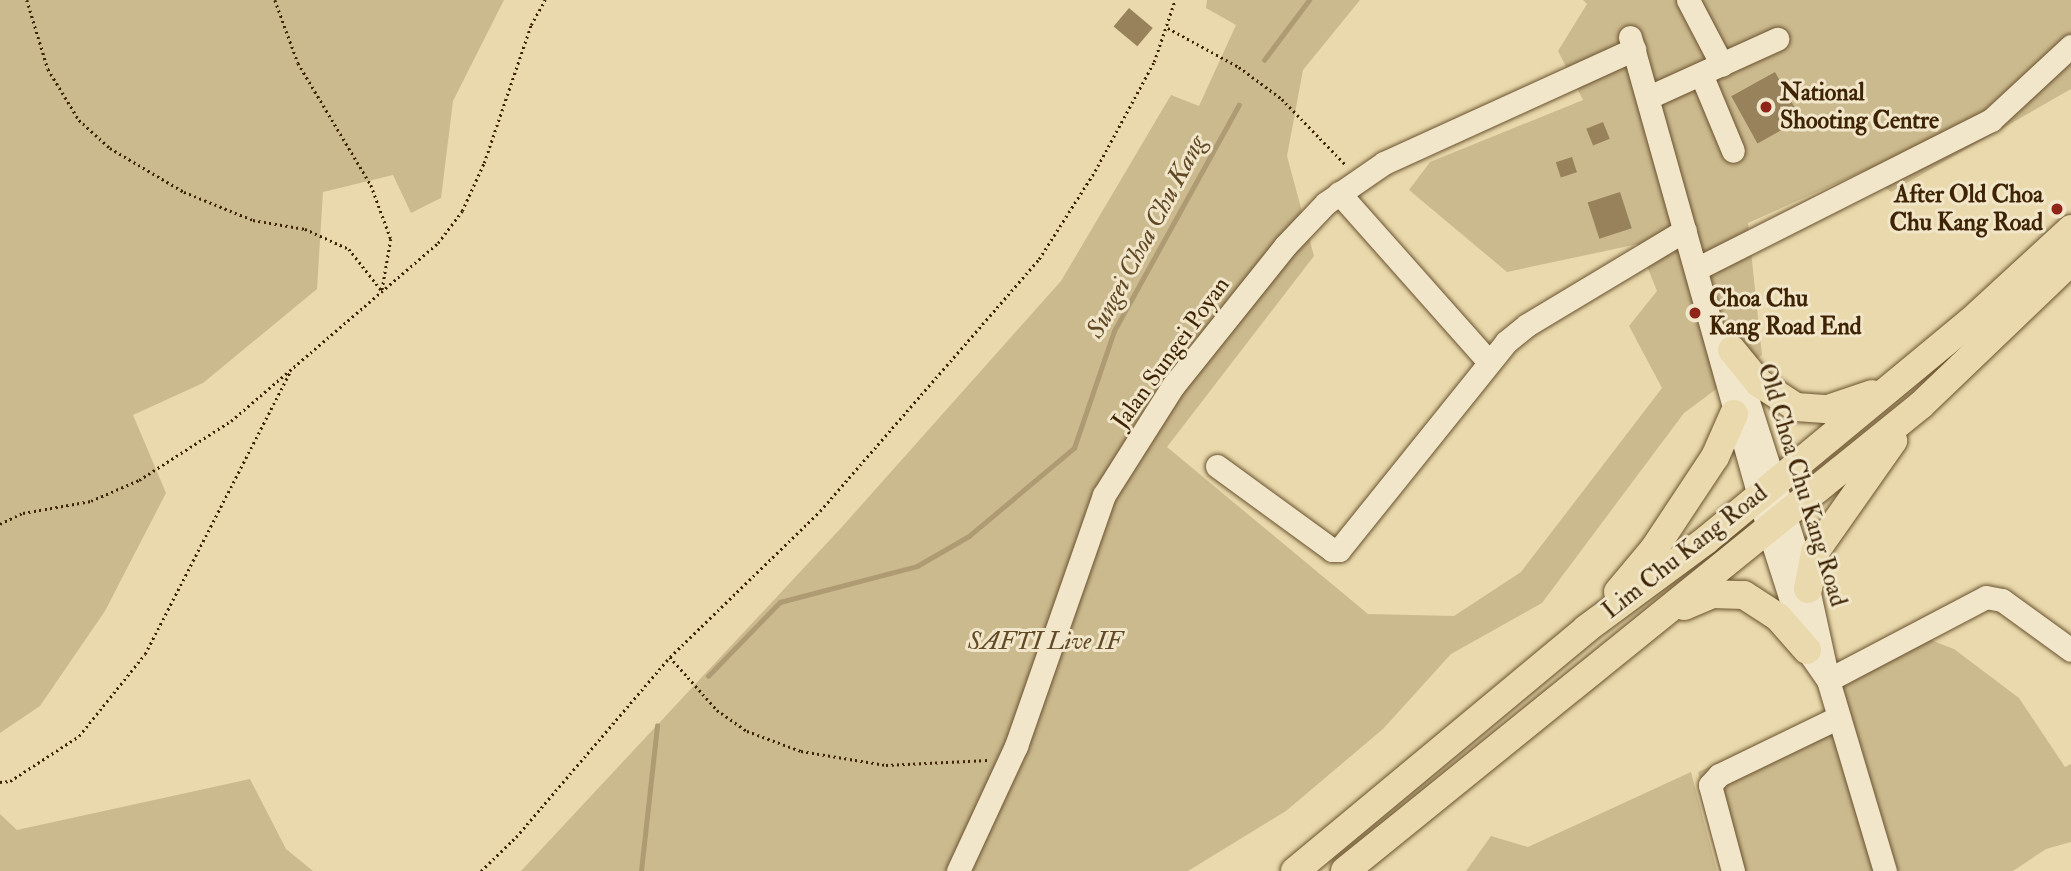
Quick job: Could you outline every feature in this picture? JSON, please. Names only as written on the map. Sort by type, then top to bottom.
[{"type":"main road","name":"Lim Chu Kang Road","points":[[1295,871],[1586,629],[1767,489],[2071,229]]},
{"type":"main road","name":"Lim Chu Kang Road","points":[[1345,871],[1920,405],[2071,261]]},
{"type":"main road","points":[[1732,350],[1759,383],[1796,407],[1828,409],[1888,388]]},
{"type":"main road","points":[[1808,589],[1815,552],[1835,517],[1920,405]]},
{"type":"main road","points":[[1586,629],[1676,516],[1715,457],[1734,414]]},
{"type":"main road","points":[[1643,630],[1696,598],[1725,592],[1761,603],[1807,650]]},
{"type":"street","points":[[1688,0],[1712,70],[1733,151]]},
{"type":"street","points":[[1649,97],[1777,39]]},
{"type":"street","name":"Jalan Sungei Poyan","points":[[958,871],[1011,758],[1104,495],[1173,386],[1284,246],[1358,178],[1632,43]]},
{"type":"street","name":"Old Choa Chu Kang Road","points":[[1632,43],[1734,414],[1767,489]]},
{"type":"street","points":[[1702,266],[1991,120],[2071,46]]},
{"type":"street","points":[[1339,193],[1489,362]]},
{"type":"street","points":[[1217,466],[1332,550],[1339,550],[1489,362],[1527,325],[1685,230]]},
{"type":"street","name":"Old Choa Chu Kang Road","points":[[1685,230],[1702,266],[1732,350],[1777,521],[1807,650],[1828,680]]},
{"type":"street","name":"Old Choa Chu Kang Road","points":[[1777,521],[1808,589],[1828,680],[1885,871]]},
{"type":"street","points":[[1828,680],[1986,597],[2002,600],[2071,650]]},
{"type":"street","points":[[1733,871],[1710,785],[1718,775],[1839,717]]},
{"type":"path","points":[[27,0],[48,69],[79,120],[110,148],[184,192],[253,220],[305,229],[349,248],[382,290]]},
{"type":"path","points":[[275,0],[298,63],[371,185],[391,239],[382,290]]},
{"type":"path","points":[[0,524],[23,513],[92,501],[139,480],[231,421],[438,243],[462,212],[545,0]]},
{"type":"path","points":[[481,871],[516,837],[670,657],[820,512],[1039,259],[1095,171],[1168,28],[1175,0]]},
{"type":"path","points":[[1168,28],[1239,67],[1282,100],[1358,178]]},
{"type":"path","points":[[0,782],[10,780],[79,736],[145,654],[291,371]]},
{"type":"path","points":[[670,657],[717,710],[747,732],[801,751],[886,765],[1011,758]]},
{"type":"green space","points":[[0,0],[504,0],[453,101],[441,198],[411,213],[393,175],[323,192],[317,289],[203,383],[133,415],[166,493],[105,611],[40,706],[0,733]]},
{"type":"green space","name":"SAFTI Live IF","points":[[1207,0],[1360,0],[1303,70],[1287,156],[1314,256],[1167,447],[1368,614],[1454,616],[1521,572],[1662,388],[1629,326],[1657,291],[1638,244],[1507,272],[1409,190],[1430,162],[1583,100],[1558,51],[1587,4],[1583,0],[2071,0],[2071,89],[1891,192],[1864,171],[1748,223],[1762,355],[1684,413],[1542,603],[1451,654],[1383,729],[1286,811],[1188,871],[521,871],[841,528],[1061,281],[1171,95],[1199,106],[1236,25],[1206,8]]},
{"type":"green space","points":[[1928,639],[1954,649],[2019,698],[2065,767],[2071,764],[2071,842],[2046,849],[2013,871],[1898,871],[1842,685]]},
{"type":"green space","points":[[1827,712],[1877,871],[1725,871],[1698,772]]},
{"type":"green space","points":[[1691,772],[1717,871],[1466,871],[1491,836],[1528,847]]},
{"type":"green space","points":[[250,779],[286,849],[313,871],[0,871],[0,814],[17,830]]},
{"type":"building","points":[[1129,8],[1153,28],[1137,46],[1114,26]]},
{"type":"building","name":"National Shooting Centre","points":[[1775,72],[1801,119],[1757,143],[1731,96]]},
{"type":"building","points":[[1603,122],[1610,139],[1593,145],[1586,129]]},
{"type":"building","points":[[1572,157],[1577,172],[1561,177],[1556,162]]},
{"type":"building","points":[[1620,192],[1632,228],[1599,239],[1588,203]]},
{"type":"waterway","name":"Sungei Choa Chu Kang","points":[[1264,60],[1309,0]]},
{"type":"waterway","name":"Sungei Choa Chu Kang","points":[[708,676],[780,602],[917,566],[969,536],[1074,448],[1114,331],[1239,105]]},
{"type":"waterway","name":"Sungei Choa Chu Kang","points":[[641,871],[657,726]]},
{"type":"place","name":"National Shooting Centre","points":[[1766,107]]},
{"type":"place","name":"After Old Choa Chu Kang Road","points":[[2057,209]]},
{"type":"place","name":"Choa Chu Kang Road End","points":[[1695,313]]}]
